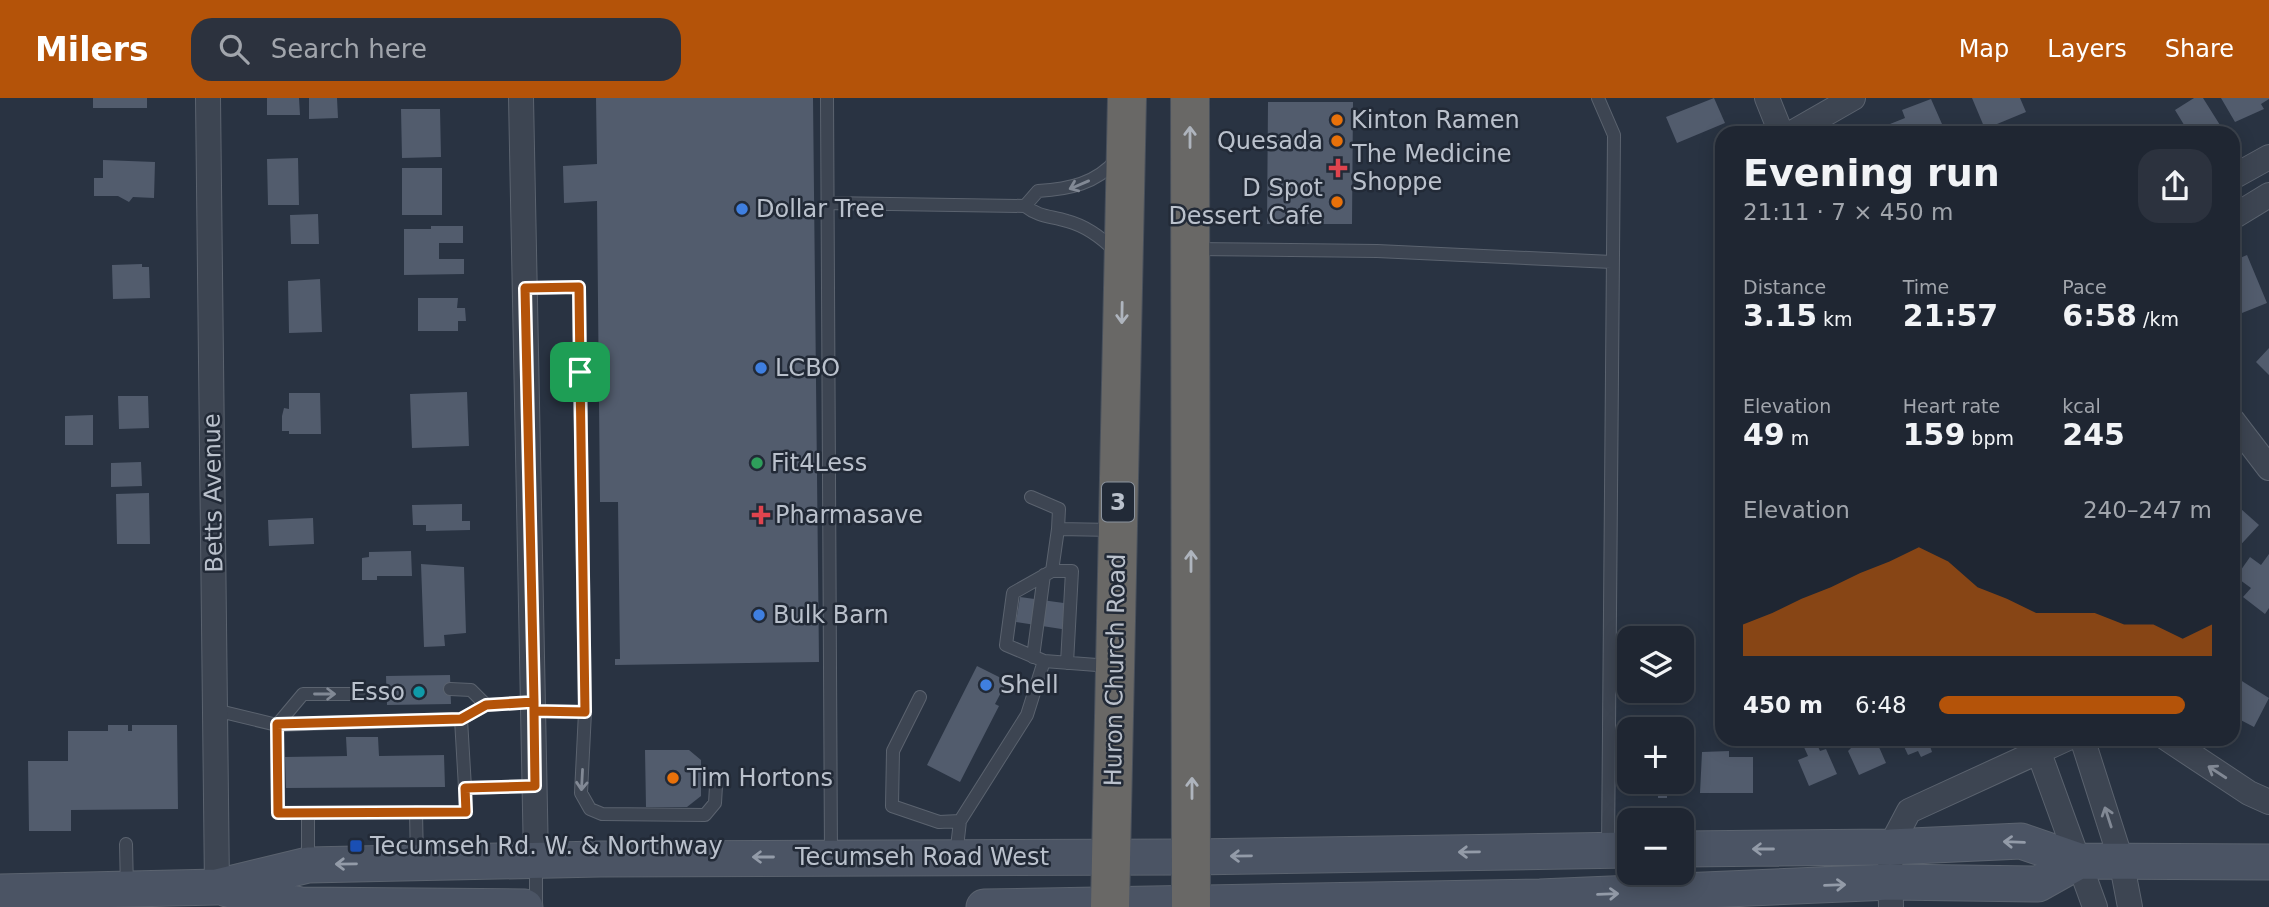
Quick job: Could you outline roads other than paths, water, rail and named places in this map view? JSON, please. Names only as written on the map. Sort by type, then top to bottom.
[{"type":"highway","name":"Huron Church Road","points":[[1110,906],[1127,98]]},
{"type":"highway","points":[[1190,98],[1191,906]]},
{"type":"main road","name":"Tecumseh Road West","points":[[1694,849],[1890,847],[2021,841],[2079,861],[2269,862]]},
{"type":"main road","name":"Tecumseh Road West","points":[[0,892],[38,899],[217,887],[308,865],[536,860],[1111,855],[1192,857],[1617,850]]},
{"type":"main road","name":"Tecumseh Road West","points":[[984,907],[1191,906],[1540,897],[1891,895],[2038,884],[2079,861]]},
{"type":"main road","name":"Tecumseh Road West","points":[[217,887],[301,905],[525,907]]},
{"type":"street","name":"Betts Avenue","points":[[208,98],[217,887]]},
{"type":"street","points":[[521,98],[536,860]]},
{"type":"street","points":[[1767,98],[1778,126]]},
{"type":"street","points":[[1804,126],[1853,98]]},
{"type":"street","points":[[2240,173],[2269,157]]},
{"type":"street","points":[[2240,213],[2269,195]]},
{"type":"street","points":[[2240,430],[2269,468]]},
{"type":"street","points":[[1891,895],[1890,847],[1909,811],[2037,746],[2095,907]]},
{"type":"street","points":[[2085,746],[2121,860],[2130,907]]},
{"type":"street","points":[[2178,746],[2249,793],[2269,802]]},
{"type":"lane","points":[[827,98],[831,857]]},
{"type":"lane","points":[[1598,98],[1614,135],[1612,262],[1618,808]]},
{"type":"lane","points":[[1025,206],[1038,191],[1072,189],[1107,171],[1126,148]]},
{"type":"lane","points":[[828,203],[1025,206],[1038,215],[1069,221],[1098,234],[1124,259]]},
{"type":"lane","points":[[1191,249],[1377,251],[1612,262]]},
{"type":"lane","points":[[525,288],[579,287],[585,712],[581,793],[590,809],[602,814],[705,815],[715,803],[716,786]]},
{"type":"lane","points":[[956,856],[960,821],[1027,715],[1038,659],[1059,509],[1031,497]]},
{"type":"lane","points":[[1058,529],[1118,530]]},
{"type":"lane","points":[[1067,663],[1072,571],[1048,573],[1013,593],[1006,645],[1038,659],[1067,663],[1115,667]]},
{"type":"lane","points":[[450,689],[471,690],[486,705]]},
{"type":"lane","points":[[387,694],[303,694],[277,724],[278,813],[466,812],[461,719]]},
{"type":"lane","points":[[920,697],[893,751],[892,806],[939,822],[960,821]]},
{"type":"lane","points":[[215,710],[277,724],[461,719],[486,705],[534,706],[585,712]]},
{"type":"lane","points":[[465,788],[535,786]]},
{"type":"lane","points":[[416,812],[417,863]]},
{"type":"lane","points":[[308,813],[308,865]]},
{"type":"lane","points":[[117,895],[126,844]]},
{"type":"lane","points":[[536,860],[536,907]]},
{"type":"place","name":"Kinton Ramen","points":[[1337,120]]},
{"type":"place","name":"Quesada","points":[[1337,141]]},
{"type":"place","name":"The Medicine Shoppe","points":[[1338,168]]},
{"type":"place","name":"D Spot Dessert Cafe","points":[[1337,202]]},
{"type":"place","name":"Dollar Tree","points":[[742,209]]},
{"type":"place","name":"LCBO","points":[[761,368]]},
{"type":"place","name":"Fit4Less","points":[[757,463]]},
{"type":"place","name":"Pharmasave","points":[[761,515]]},
{"type":"place","name":"Bulk Barn","points":[[759,615]]},
{"type":"place","name":"Shell","points":[[986,685]]},
{"type":"place","name":"Esso","points":[[419,692]]},
{"type":"place","name":"Tim Hortons","points":[[673,778]]},
{"type":"place","name":"Tecumseh Rd. W. & Northway","points":[[356,846]]}]
